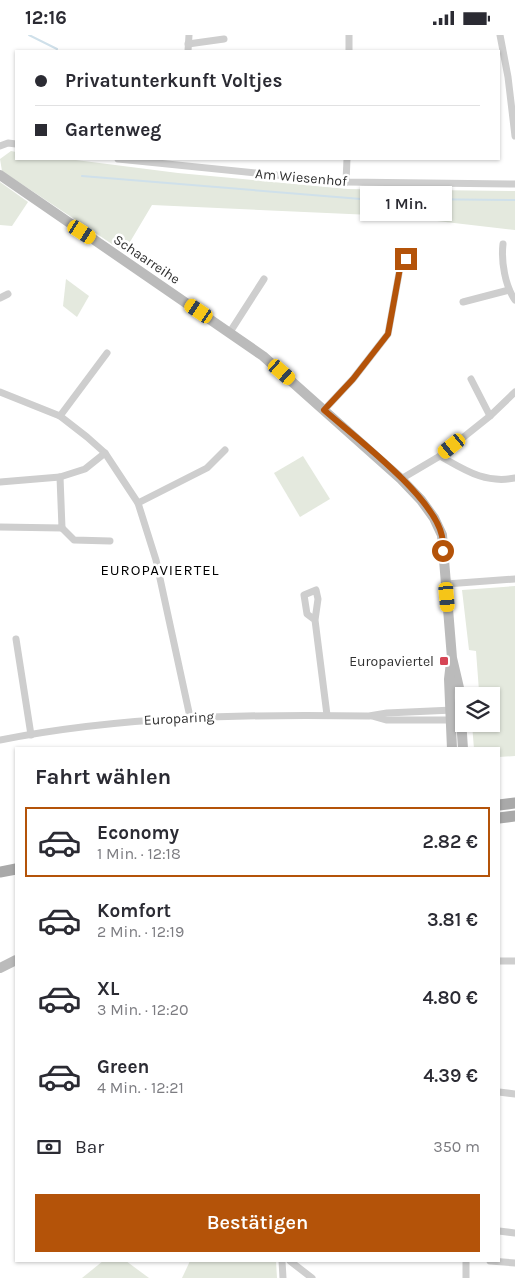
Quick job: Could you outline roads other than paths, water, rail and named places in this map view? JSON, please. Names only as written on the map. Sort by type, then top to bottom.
[{"type":"main road","name":"Schaarreihe","points":[[0,175],[263,356],[401,479],[421,500],[434,518],[442,535],[452,658],[449,679],[455,715],[452,747]]},
{"type":"main road","name":"Schaarreihe","points":[[460,732],[463,747]]},
{"type":"main road","points":[[500,805],[515,803]]},
{"type":"main road","points":[[500,818],[515,816]]},
{"type":"main road","points":[[0,871],[15,869]]},
{"type":"main road","points":[[0,968],[15,961]]},
{"type":"street","points":[[188,35],[188,47],[224,39]]},
{"type":"street","points":[[349,35],[349,50]]},
{"type":"street","points":[[500,35],[510,85],[515,136]]},
{"type":"street","points":[[0,146],[8,143],[15,144]]},
{"type":"street","name":"Am Wiesenhof","points":[[141,160],[187,162],[346,182],[515,184]]},
{"type":"street","points":[[346,182],[347,160]]},
{"type":"street","points":[[503,244],[502,254],[509,290],[515,300]]},
{"type":"street","points":[[324,410],[353,379],[388,334],[400,268],[406,259]]},
{"type":"street","points":[[230,332],[264,279]]},
{"type":"street","points":[[463,302],[509,290]]},
{"type":"street","points":[[0,298],[8,294]]},
{"type":"street","points":[[60,416],[107,353]]},
{"type":"street","points":[[471,379],[490,416]]},
{"type":"street","points":[[0,392],[60,416],[105,453],[138,503],[156,560],[190,717]]},
{"type":"street","points":[[401,479],[440,456],[490,416],[515,392]]},
{"type":"street","points":[[138,503],[206,468],[225,450]]},
{"type":"street","points":[[0,482],[60,477],[85,469],[105,453]]},
{"type":"street","points":[[440,456],[475,476],[490,479],[515,478]]},
{"type":"street","points":[[60,477],[62,528],[74,540],[110,541]]},
{"type":"street","points":[[0,527],[62,528]]},
{"type":"street","points":[[446,584],[515,579]]},
{"type":"street","points":[[315,620],[328,715]]},
{"type":"street","points":[[16,639],[31,735]]},
{"type":"street","name":"Europaring","points":[[0,740],[118,722],[190,717],[369,716],[387,713],[455,715]]},
{"type":"street","points":[[500,961],[515,961]]},
{"type":"street","points":[[500,1092],[515,1093]]},
{"type":"street","points":[[500,1231],[515,1233]]},
{"type":"street","points":[[282,1262],[282,1278]]},
{"type":"street","points":[[291,1262],[308,1277]]},
{"type":"street","points":[[466,1262],[466,1278]]},
{"type":"street","points":[[500,1262],[515,1263]]},
{"type":"waterway","points":[[29,35],[57,49]]},
{"type":"waterway","points":[[82,176],[361,199],[401,199]]},
{"type":"waterway","points":[[409,199],[515,200]]},
{"type":"place","name":"Europaviertel","points":[[444,661]]},
{"type":"district","name":"EUROPAVIERTEL","points":[[160,570]]}]
